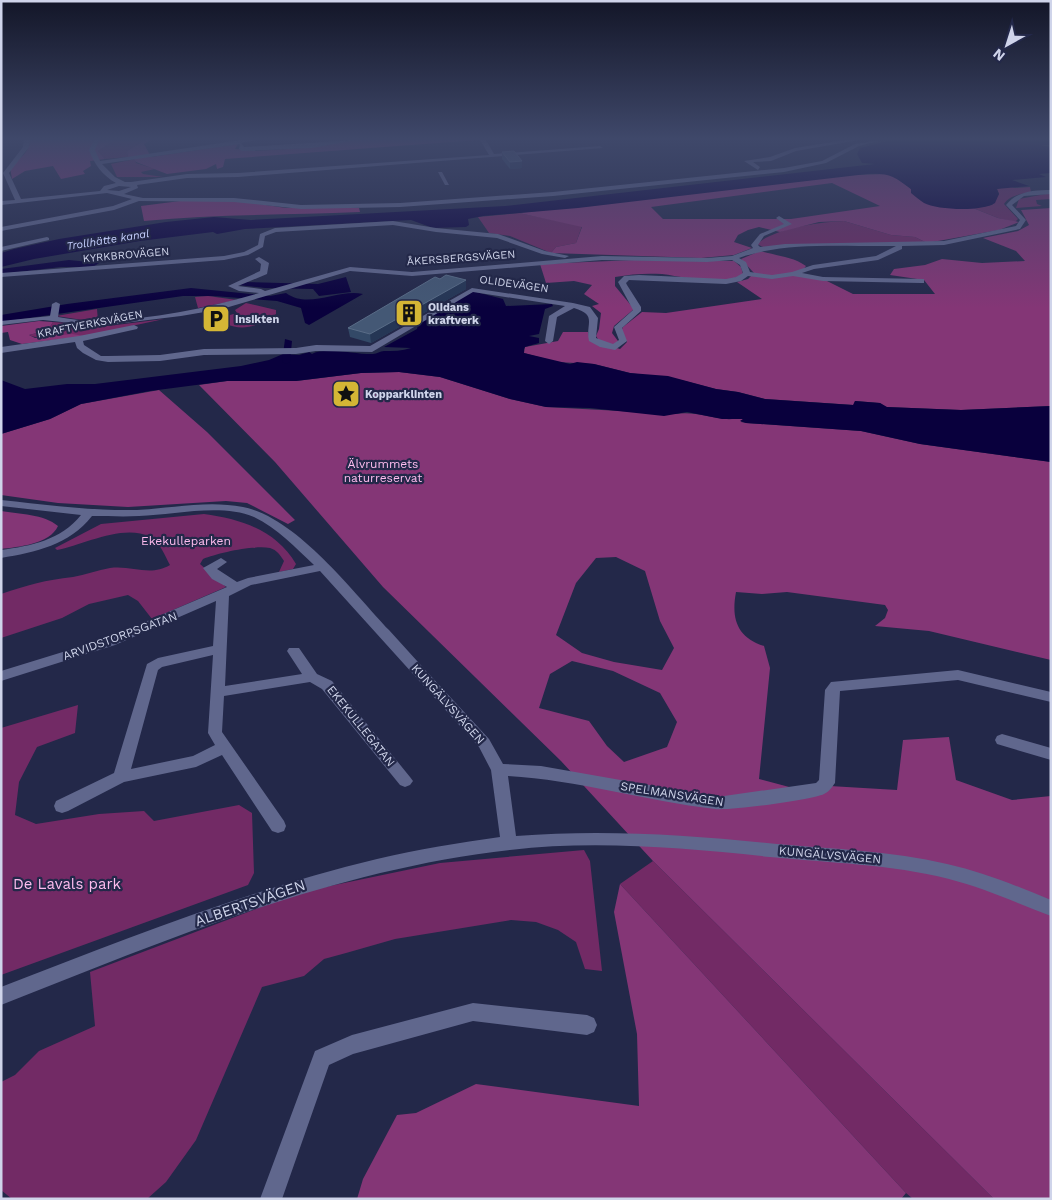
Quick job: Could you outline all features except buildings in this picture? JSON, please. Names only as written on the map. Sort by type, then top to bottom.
[{"type":"street","points":[[1,229],[87,196]]},
{"type":"street","points":[[130,196],[136,200]]},
{"type":"street","points":[[1,198],[114,208],[136,200],[221,199],[295,207],[354,207],[521,196]]},
{"type":"street","name":"ÅKERSBERGSVÄGEN","points":[[1,323],[54,318],[99,324],[181,314],[239,301],[337,273],[362,268],[398,274],[426,273],[602,258],[695,260],[733,258],[758,249],[944,243],[1014,229],[1023,223],[1021,217],[1009,205],[1012,200],[1020,196]]},
{"type":"street","points":[[1,203],[18,198]]},
{"type":"street","points":[[758,249],[754,245],[759,238],[789,224],[779,218]]},
{"type":"street","name":"KYRKBROVÄGEN","points":[[1,275],[224,258],[246,254],[261,246],[262,235],[282,228],[393,223],[436,230],[498,236],[544,253],[602,258]]},
{"type":"street","points":[[2,247],[47,239]]},
{"type":"street","points":[[733,258],[743,264],[747,274],[772,277],[793,274],[812,267],[878,258],[900,248],[898,244]]},
{"type":"street","points":[[261,246],[259,259],[265,263],[264,272],[232,286],[239,289],[266,293]]},
{"type":"street","name":"KYRKBROVÄGEN","points":[[224,258],[259,259]]},
{"type":"street","name":"OLIDEVÄGEN","points":[[79,339],[80,346],[86,352],[99,358],[108,359],[152,358],[204,352],[375,348],[469,291],[481,289],[587,309],[593,314],[591,335],[594,341],[615,347],[623,341],[618,327],[636,311],[637,307],[623,285],[622,282],[627,278],[658,276],[718,282],[734,281],[747,274]]},
{"type":"street","points":[[793,274],[823,279],[922,281]]},
{"type":"street","points":[[54,318],[56,304]]},
{"type":"street","points":[[549,341],[553,316],[573,305]]},
{"type":"street","name":"KRAFTVERKSVÄGEN","points":[[1,350],[79,339],[168,320],[181,314]]},
{"type":"street","name":"KUNGÄLVSVÄGEN","points":[[1,503],[89,513],[138,513],[210,507],[242,510],[274,524],[323,567],[484,744],[499,770],[509,843],[593,839],[743,847],[892,861],[935,868],[1001,887],[1051,908]]},
{"type":"street","points":[[1,554],[53,543],[75,530],[89,513]]},
{"type":"street","points":[[222,562],[209,568],[216,576],[236,587]]},
{"type":"street","name":"ARVIDSTORPSGATAN","points":[[1,676],[110,642],[248,582],[323,567]]},
{"type":"street","points":[[223,594],[215,733],[278,826]]},
{"type":"street","points":[[121,777],[152,667],[158,663],[220,649]]},
{"type":"street","name":"EKEKULLEGATAN","points":[[294,651],[312,677],[328,684],[405,781]]},
{"type":"street","name":"SPELMANSVÄGEN","points":[[499,770],[541,772],[717,803],[737,802],[820,788],[827,783],[832,690],[836,686],[958,675],[1051,697]]},
{"type":"street","points":[[217,692],[312,677]]},
{"type":"street","points":[[1002,740],[1051,754]]},
{"type":"street","points":[[62,806],[121,777],[196,761],[224,748]]},
{"type":"street","name":"ALBERTSVÄGEN","points":[[1,996],[209,916],[318,880],[424,857],[509,843]]},
{"type":"street","points":[[271,1199],[322,1058],[352,1045],[473,1012],[587,1025]]},
{"type":"green space","points":[[668,196],[734,196],[651,207],[663,219],[791,219],[880,206],[859,196],[923,196],[945,208],[973,208],[998,218],[1019,222],[999,230],[927,243],[915,237],[891,235],[844,221],[819,222],[780,232],[759,227],[738,235],[734,242],[752,248],[734,255],[701,258],[551,253],[556,247],[576,243],[582,227],[519,213]]},
{"type":"green space","points":[[998,196],[1015,196],[1004,204],[1018,219],[1015,222],[998,218],[973,208],[992,205]]},
{"type":"green space","points":[[1051,196],[1051,199],[1036,200],[1037,204],[1042,206],[1016,208],[1019,199]]},
{"type":"green space","points":[[180,201],[238,201],[286,208],[359,208],[360,212],[225,216],[144,221],[141,206]]},
{"type":"green space","points":[[1051,208],[1051,406],[961,410],[886,407],[880,403],[855,401],[854,405],[765,399],[681,380],[630,373],[594,364],[557,362],[524,353],[525,347],[558,341],[563,332],[588,332],[590,340],[620,349],[627,342],[621,331],[623,327],[642,312],[666,313],[762,299],[737,282],[748,279],[754,273],[741,259],[760,251],[795,260],[806,266],[799,275],[825,280],[853,294],[935,294],[924,280],[890,275],[894,269],[925,265],[942,259],[982,263],[1025,261],[1016,251],[983,238],[1018,231],[1029,225],[1021,210]]},
{"type":"green space","points":[[519,213],[582,226],[576,243],[556,247],[551,253],[510,236],[489,233],[478,217]]},
{"type":"green space","points":[[844,221],[891,235],[915,237],[927,243],[763,247],[757,244],[765,238],[786,230],[811,224]]},
{"type":"green space","points":[[634,260],[734,261],[741,267],[743,274],[734,278],[714,281],[662,274],[638,274],[615,277],[615,286],[634,309],[614,326],[612,333],[618,341],[616,345],[600,342],[596,336],[601,313],[592,306],[599,304],[584,294],[592,285],[574,281],[546,283],[540,264]]},
{"type":"green space","points":[[208,296],[237,300],[198,308],[195,297]]},
{"type":"green space","points":[[246,303],[276,310],[276,314],[252,326],[239,327],[226,324],[229,321],[223,317],[237,313],[235,310]]},
{"type":"green space","points":[[97,309],[98,321],[96,322],[56,316]]},
{"type":"green space","points":[[164,319],[85,336],[42,338],[29,335],[48,330],[53,322],[108,326]]},
{"type":"green space","points":[[39,321],[53,322],[48,330],[29,335],[35,338],[72,334],[85,336],[22,344],[10,340],[8,332],[1,333],[1,326]]},
{"type":"green space","name":"Älvrummets naturreservat","points":[[399,372],[440,377],[510,399],[546,407],[676,414],[689,413],[727,419],[741,418],[743,419],[741,422],[746,423],[861,431],[920,444],[1051,462],[1051,660],[929,631],[875,626],[885,618],[888,610],[885,605],[787,592],[762,594],[736,592],[734,611],[738,626],[742,632],[748,638],[764,646],[770,668],[759,779],[793,788],[813,785],[897,790],[903,740],[949,737],[956,780],[1012,800],[1051,796],[1051,1199],[994,1199],[653,861],[561,761],[383,587],[275,462],[199,385],[227,381],[296,381],[361,373]],"holes":[[[616,557],[645,571],[660,621],[674,648],[662,670],[614,662],[582,653],[556,635],[576,583],[596,558]],[[572,661],[613,671],[660,693],[677,722],[667,747],[624,762],[607,746],[589,721],[539,708],[550,674]]]},
{"type":"green space","points":[[159,390],[207,432],[295,520],[288,524],[247,503],[226,501],[128,507],[58,503],[1,495],[1,434],[50,419],[81,404]]},
{"type":"green space","points":[[1,511],[39,517],[58,526],[54,532],[41,541],[24,546],[1,549]]},
{"type":"green space","name":"Ekekulleparken","points":[[204,514],[231,519],[256,528],[268,535],[288,552],[296,564],[293,569],[279,572],[284,561],[276,551],[263,547],[217,554],[203,559],[200,564],[226,587],[152,619],[138,601],[128,595],[89,604],[62,618],[1,638],[1,594],[37,583],[110,568],[155,570],[170,565],[157,542],[140,533],[128,532],[104,536],[57,550],[55,548],[101,524]]},
{"type":"green space","name":"De Lavals park","points":[[78,705],[75,733],[37,747],[19,782],[15,815],[36,824],[99,814],[144,811],[154,821],[239,805],[252,813],[254,873],[248,885],[1,975],[1,728]]},
{"type":"green space","points":[[584,850],[590,861],[602,971],[585,969],[576,942],[558,930],[536,922],[511,920],[395,939],[324,959],[304,976],[262,987],[196,1140],[166,1182],[147,1199],[12,1199],[1,1190],[1,1082],[15,1075],[39,1051],[95,1026],[90,972],[301,892],[440,863]]},
{"type":"green space","points":[[653,861],[994,1199],[913,1199],[906,1193],[620,884]]},
{"type":"green space","points":[[620,884],[906,1193],[901,1199],[357,1199],[363,1179],[397,1115],[416,1113],[476,1084],[639,1106],[637,1034],[614,912]]},
{"type":"water","name":"Trollhätte kanal","points":[[593,196],[680,196],[578,208],[483,216],[468,219],[469,225],[466,227],[433,228],[411,220],[245,229],[217,234],[213,232],[140,241],[34,259],[1,267],[1,253],[14,249],[59,239],[166,222],[214,217],[251,220],[505,206]]},
{"type":"water","points":[[915,196],[998,196],[995,203],[989,206],[970,209],[939,207],[924,203]]},
{"type":"water","points":[[69,260],[99,263],[93,267],[61,267],[1,274],[1,269]]},
{"type":"water","points":[[346,277],[351,292],[319,296],[313,289],[265,288],[238,285],[244,282],[318,284]]},
{"type":"water","points":[[191,288],[270,296],[286,293],[295,298],[304,299],[354,293],[363,294],[309,325],[305,323],[301,308],[277,301],[213,296],[183,296],[1,322],[1,315],[67,304]]},
{"type":"water","points":[[472,291],[503,299],[506,306],[552,304],[553,306],[545,309],[539,334],[529,336],[539,338],[539,343],[525,347],[524,353],[570,364],[577,362],[594,364],[630,373],[668,376],[716,389],[765,399],[853,405],[855,401],[880,403],[887,407],[961,410],[1051,406],[1051,462],[920,444],[861,431],[746,423],[740,421],[743,419],[722,419],[687,412],[664,416],[590,408],[546,407],[510,399],[440,377],[399,372],[361,373],[296,381],[227,381],[150,391],[81,404],[50,419],[1,434],[1,380],[25,389],[67,384],[95,384],[241,366],[269,360],[283,354],[299,355],[309,352],[312,354],[333,351],[373,354],[383,351],[404,350],[411,348],[384,347],[417,329],[418,325]]},
{"type":"waterway","points":[[286,362],[288,341]]},
{"type":"place","name":"Olidans kraftverk","points":[[409,313]]},
{"type":"place","name":"Insikten","points":[[216,319]]},
{"type":"place","name":"Kopparklinten","points":[[346,394]]}]
